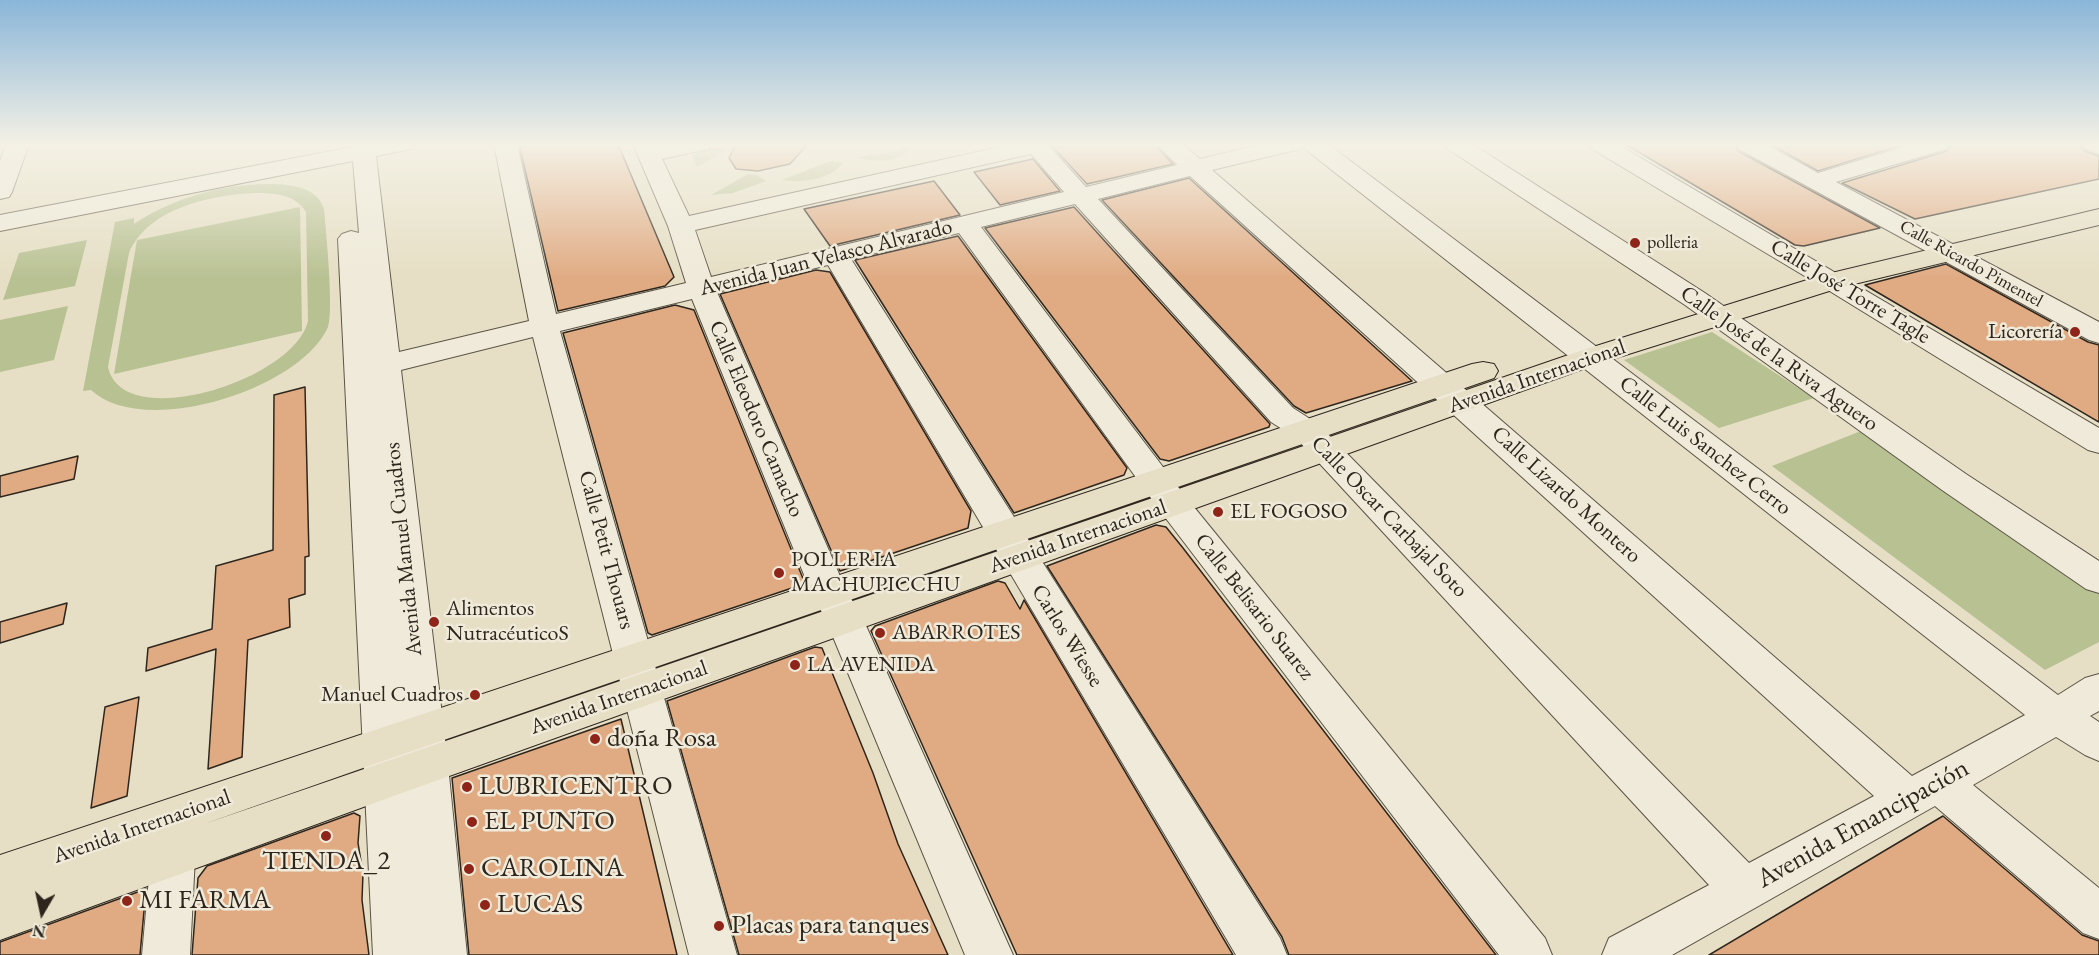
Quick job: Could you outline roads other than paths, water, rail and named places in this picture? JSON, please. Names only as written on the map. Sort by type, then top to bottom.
[{"type":"main road","name":"Avenida Internacional","points":[[0,876],[384,762],[1316,440],[1706,308],[1807,266],[2099,195]]},
{"type":"main road","name":"Avenida Internacional","points":[[1706,308],[1833,281],[2099,216]]},
{"type":"main road","name":"Avenida Internacional","points":[[0,918],[173,856],[384,762]]},
{"type":"street","points":[[0,223],[165,189]]},
{"type":"street","name":"Avenida Manuel Cuadros","points":[[357,189],[372,368],[384,762],[397,955]]},
{"type":"street","name":"Calle Petit Thouars","points":[[515,189],[545,327],[713,955]]},
{"type":"street","name":"Calle Eleodoro Camacho","points":[[664,189],[681,226],[701,288],[836,606],[989,955]]},
{"type":"street","points":[[681,226],[845,189]]},
{"type":"street","name":"Calle Oscar Carbajal Soto","points":[[1076,189],[1105,224],[1282,415],[1316,440],[1744,890]]},
{"type":"street","name":"Avenida Juan Velasco Alvarado","points":[[372,368],[1109,189]]},
{"type":"street","name":"Calle Lizardo Montero","points":[[1218,189],[1451,394],[1923,791],[2099,917]]},
{"type":"street","name":"Calle Luis Sanchez Cerro","points":[[1371,189],[2057,717],[2099,743]]},
{"type":"street","name":"Calle José de la Riva Aguero","points":[[1524,189],[1706,308],[1954,482],[2099,579]]},
{"type":"street","name":"Calle José Torre Tagle","points":[[1676,189],[2099,442]]},
{"type":"street","name":"Calle Ricardo Pimentel","points":[[1830,189],[1921,237],[1947,254],[2099,334]]},
{"type":"street","name":"Calle Belisario Suarez","points":[[965,224],[1165,492],[1528,955]]},
{"type":"street","name":"Carlos Wiesse","points":[[836,256],[1263,955]]},
{"type":"street","points":[[2068,317],[2099,305]]},
{"type":"street","name":"Avenida Manuel Cuadros","points":[[372,368],[425,747],[443,955]]},
{"type":"street","name":"Avenida Emancipación","points":[[1626,955],[2057,717],[2099,690]]},
{"type":"street","points":[[166,955],[173,856]]},
{"type":"place","name":"polleria","points":[[1635,243]]},
{"type":"place","name":"Licorería","points":[[2075,332]]},
{"type":"place","name":"EL FOGOSO","points":[[1218,512]]},
{"type":"place","name":"POLLERIA MACHUPICCHU","points":[[779,573]]},
{"type":"place","name":"Alimentos NutracéuticoS","points":[[434,622]]},
{"type":"place","name":"ABARROTES","points":[[880,633]]},
{"type":"place","name":"LA AVENIDA","points":[[795,665]]},
{"type":"place","name":"Manuel Cuadros","points":[[475,695]]},
{"type":"place","name":"doña Rosa","points":[[595,739]]},
{"type":"place","name":"LUBRICENTRO","points":[[467,787]]},
{"type":"place","name":"EL PUNTO","points":[[472,822]]},
{"type":"place","name":"TIENDA_2","points":[[326,836]]},
{"type":"place","name":"CAROLINA","points":[[469,869]]},
{"type":"place","name":"MI FARMA","points":[[127,901]]},
{"type":"place","name":"LUCAS","points":[[485,905]]},
{"type":"place","name":"Placas para tanques","points":[[719,926]]}]
